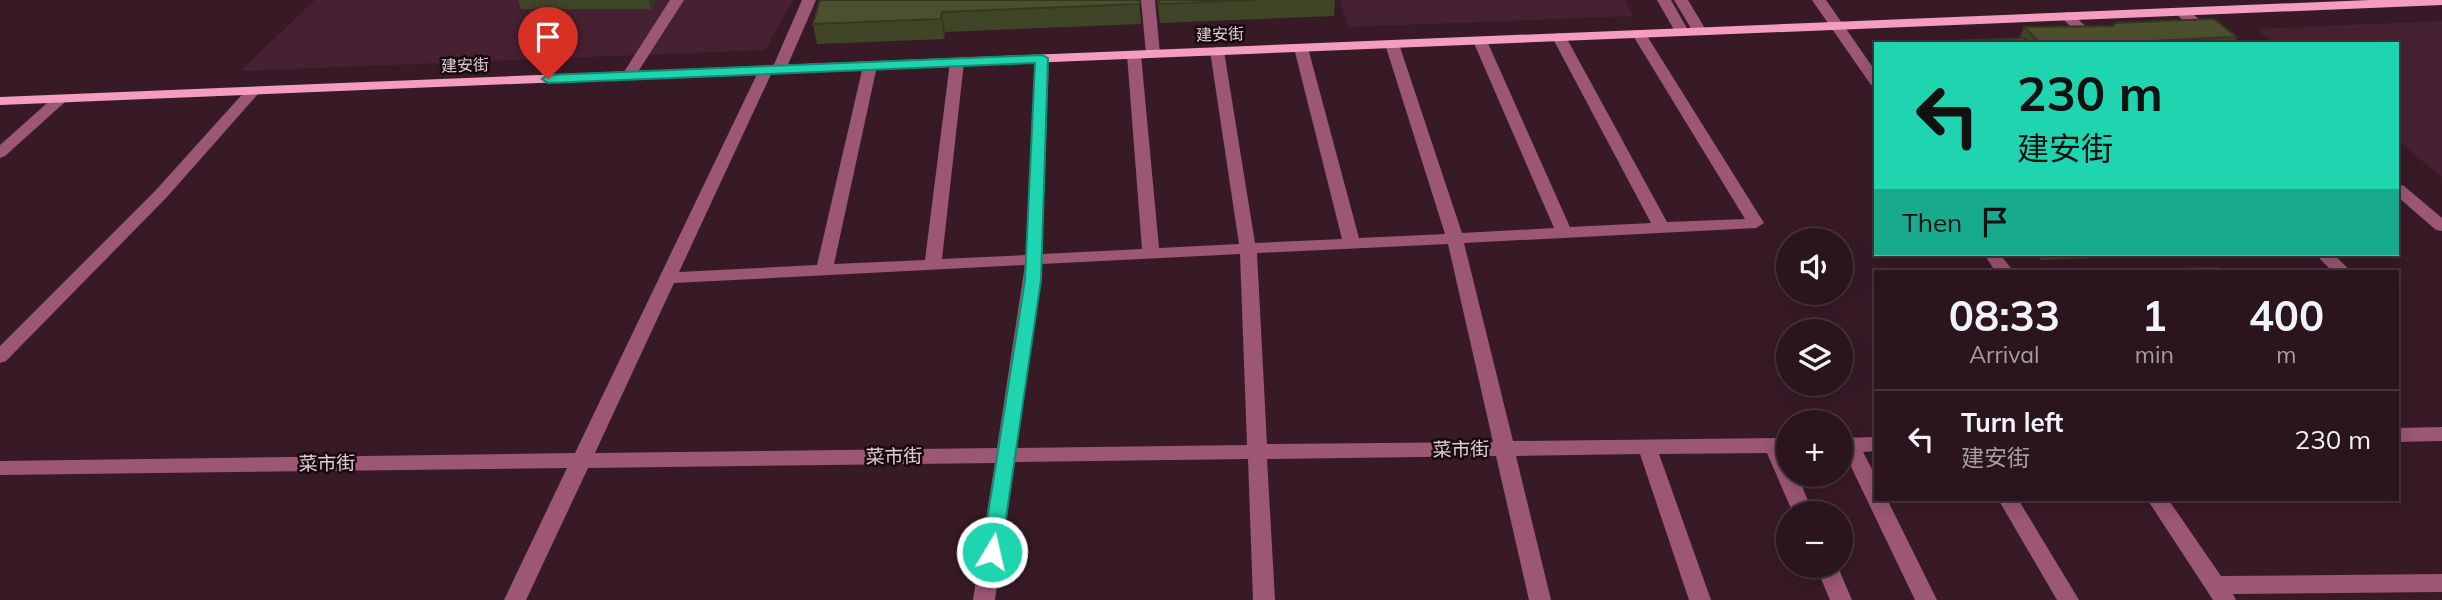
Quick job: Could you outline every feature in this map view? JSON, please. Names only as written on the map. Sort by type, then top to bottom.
[{"type":"main road","name":"建安街","points":[[0,101],[2442,1]]},
{"type":"street","points":[[629,75],[677,0]]},
{"type":"street","points":[[515,600],[667,278],[808,0]]},
{"type":"street","points":[[1148,0],[1153,54]]},
{"type":"street","points":[[1664,0],[1682,32]]},
{"type":"street","points":[[1681,0],[1700,32]]},
{"type":"street","points":[[1819,0],[1874,79]]},
{"type":"street","points":[[2182,12],[2219,42]]},
{"type":"street","points":[[2067,16],[2094,42]]},
{"type":"street","points":[[667,278],[1756,223],[1639,34]]},
{"type":"street","points":[[1559,37],[1662,228]]},
{"type":"street","points":[[1480,41],[1564,233]]},
{"type":"street","points":[[1392,44],[1455,239],[1540,600]]},
{"type":"street","points":[[1301,48],[1352,244]]},
{"type":"street","points":[[1217,51],[1248,249],[1264,600]]},
{"type":"street","points":[[1134,55],[1151,254]]},
{"type":"street","points":[[984,600],[1034,260],[1042,58]]},
{"type":"street","points":[[933,265],[957,62]]},
{"type":"street","points":[[824,271],[870,65]]},
{"type":"street","points":[[0,357],[161,194],[253,91]]},
{"type":"street","points":[[0,153],[60,99]]},
{"type":"street","points":[[2399,190],[2442,226]]},
{"type":"street","points":[[2325,256],[2341,270]]},
{"type":"street","points":[[2399,435],[2442,434]]},
{"type":"street","points":[[1853,445],[1874,444]]},
{"type":"street","name":"菜市街","points":[[0,468],[1776,445]]},
{"type":"street","points":[[1647,447],[1700,600]]},
{"type":"street","points":[[1853,457],[1874,494]]},
{"type":"street","points":[[1877,501],[1926,600]]},
{"type":"street","points":[[2009,501],[2068,600]]},
{"type":"street","points":[[2158,501],[2220,592],[2442,583]]},
{"type":"street","points":[[1832,578],[1841,600]]},
{"type":"shaded area","points":[[315,0],[793,0],[765,50],[240,71]]},
{"type":"shaded area","points":[[1340,0],[1625,0],[1633,16],[1348,27]]},
{"type":"shaded area","points":[[2442,21],[2442,177],[2399,142],[2399,42],[2272,42],[2256,29]]},
{"type":"building","points":[[820,0],[1139,0],[1140,4],[942,12],[941,19],[813,24]]},
{"type":"building","points":[[1159,0],[1254,0],[1159,4]]},
{"type":"building","points":[[2214,19],[2237,37],[2129,42],[2039,42],[2024,27],[2113,26],[2116,23]]},
{"type":"building","points":[[2024,38],[2028,42],[1920,42]]},
{"type":"building","points":[[2218,268],[2220,270],[2103,270]]},
{"type":"route","points":[[548,79],[1042,58],[1033,280],[992,552]]}]
